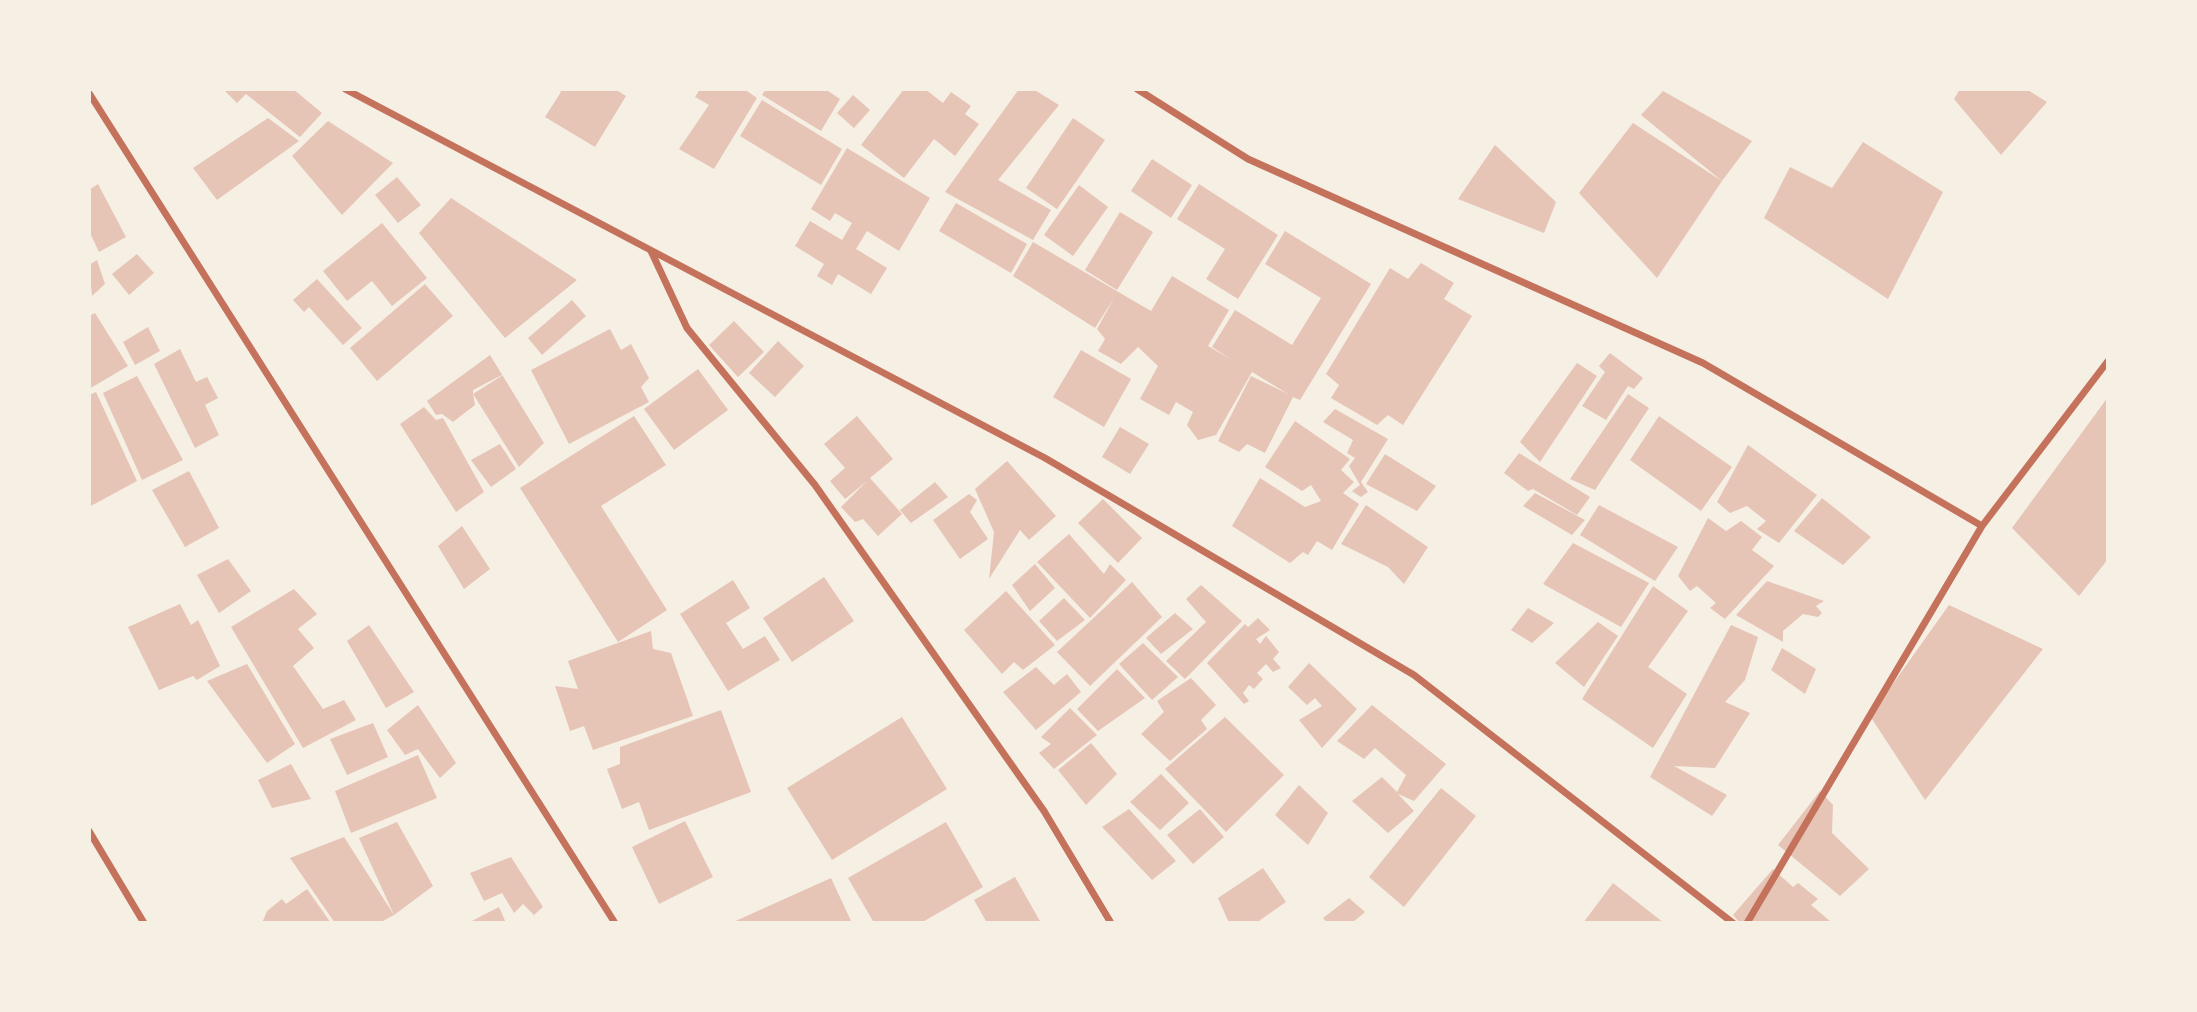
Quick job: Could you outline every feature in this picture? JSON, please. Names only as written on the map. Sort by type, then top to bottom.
[{"type":"street","points":[[345,89],[1045,458],[1414,675],[1733,923]]},
{"type":"street","points":[[1137,89],[1248,159],[1703,363],[1982,526]]},
{"type":"street","points":[[89,93],[615,923]]},
{"type":"street","points":[[651,251],[687,328],[815,485],[1044,811],[1111,923]]},
{"type":"street","points":[[1747,923],[1982,526],[2108,361]]},
{"type":"street","points":[[89,831],[144,923]]},
{"type":"building","points":[[223,89],[293,89],[322,113],[300,137],[246,94],[237,103]]},
{"type":"building","points":[[558,89],[615,89],[626,96],[595,147],[545,117],[561,92]]},
{"type":"building","points":[[700,89],[744,89],[757,98],[714,169],[679,149],[709,105],[695,97]]},
{"type":"building","points":[[766,89],[825,89],[840,99],[821,131],[762,95]]},
{"type":"building","points":[[904,89],[925,89],[943,103],[951,92],[971,106],[965,114],[979,124],[955,156],[934,139],[904,178],[861,145]]},
{"type":"building","points":[[1019,89],[1033,89],[1059,105],[998,180],[1051,210],[1033,240],[945,192]]},
{"type":"building","points":[[1960,89],[2026,89],[2047,102],[2001,155],[1954,99]]},
{"type":"building","points":[[1663,91],[1752,141],[1722,181],[1641,115]]},
{"type":"building","points":[[853,95],[870,110],[854,128],[837,113]]},
{"type":"building","points":[[762,100],[842,149],[821,185],[740,136]]},
{"type":"building","points":[[268,118],[299,141],[217,200],[193,168]]},
{"type":"building","points":[[1073,118],[1105,140],[1057,209],[1026,188]]},
{"type":"building","points":[[328,121],[393,163],[342,215],[292,156]]},
{"type":"building","points":[[1633,123],[1722,181],[1657,278],[1579,193]]},
{"type":"building","points":[[1863,142],[1943,192],[1888,299],[1764,218],[1790,167],[1832,188]]},
{"type":"building","points":[[1495,145],[1556,202],[1544,233],[1458,199]]},
{"type":"building","points":[[847,148],[930,198],[899,251],[867,231],[856,249],[887,268],[871,294],[838,274],[832,285],[817,276],[824,264],[795,246],[810,221],[842,240],[852,223],[835,213],[830,221],[811,209]]},
{"type":"building","points":[[1152,159],[1192,185],[1171,218],[1131,191]]},
{"type":"building","points":[[397,177],[421,205],[398,223],[375,195]]},
{"type":"building","points":[[98,184],[126,237],[99,252],[89,231],[89,190]]},
{"type":"building","points":[[1199,184],[1278,235],[1238,299],[1206,279],[1225,249],[1177,219]]},
{"type":"building","points":[[1079,185],[1108,207],[1073,256],[1044,235]]},
{"type":"building","points":[[451,198],[577,280],[505,338],[419,233]]},
{"type":"building","points":[[956,203],[1027,244],[1011,273],[939,231]]},
{"type":"building","points":[[1120,212],[1153,232],[1117,290],[1085,270]]},
{"type":"building","points":[[382,223],[427,278],[392,306],[372,281],[347,301],[323,271]]},
{"type":"building","points":[[1285,231],[1371,284],[1300,400],[1293,397],[1265,453],[1247,444],[1239,452],[1218,441],[1251,376],[1288,394],[1252,372],[1216,435],[1198,440],[1187,425],[1193,412],[1176,402],[1169,415],[1140,399],[1158,366],[1138,347],[1121,364],[1098,351],[1105,339],[1097,329],[1114,298],[1095,328],[1013,276],[1033,242],[1151,311],[1172,276],[1229,310],[1208,346],[1232,360],[1212,347],[1235,310],[1292,345],[1321,298],[1265,264]]},
{"type":"building","points":[[137,254],[154,273],[129,295],[112,274]]},
{"type":"building","points":[[97,260],[105,284],[92,296],[89,265]]},
{"type":"building","points":[[1421,263],[1454,283],[1444,299],[1472,316],[1403,425],[1388,415],[1377,425],[1331,398],[1339,385],[1326,374],[1390,268],[1408,279]]},
{"type":"building","points":[[317,279],[362,328],[343,345],[309,307],[304,312],[293,300]]},
{"type":"building","points":[[425,284],[453,316],[377,381],[350,348]]},
{"type":"building","points":[[572,300],[586,316],[542,355],[528,338]]},
{"type":"building","points":[[95,313],[128,366],[89,389],[89,316]]},
{"type":"building","points":[[734,321],[764,352],[738,377],[709,345]]},
{"type":"building","points":[[148,327],[160,351],[135,365],[123,342]]},
{"type":"building","points":[[610,329],[621,350],[631,344],[649,378],[641,387],[649,402],[569,444],[531,370]]},
{"type":"building","points":[[778,341],[804,366],[775,397],[749,373]]},
{"type":"building","points":[[180,349],[196,382],[207,377],[218,398],[205,405],[219,435],[195,448],[154,364]]},
{"type":"building","points":[[1081,350],[1131,379],[1104,427],[1053,397]]},
{"type":"building","points":[[1610,353],[1643,378],[1634,389],[1628,386],[1606,420],[1582,406],[1605,372],[1599,366]]},
{"type":"building","points":[[490,355],[502,375],[473,390],[475,405],[453,422],[442,414],[436,415],[427,401]]},
{"type":"building","points":[[1577,363],[1597,376],[1540,462],[1520,442]]},
{"type":"building","points":[[698,369],[728,410],[674,450],[644,409]]},
{"type":"building","points":[[502,375],[544,443],[519,467],[473,394]]},
{"type":"building","points":[[137,376],[183,460],[142,480],[103,393]]},
{"type":"building","points":[[96,392],[137,481],[89,507],[89,395]]},
{"type":"building","points":[[1628,394],[1649,408],[1595,490],[1570,479]]},
{"type":"building","points":[[2108,397],[2108,559],[2079,596],[2012,528]]},
{"type":"building","points":[[424,407],[436,420],[443,418],[484,492],[456,512],[400,424]]},
{"type":"building","points":[[1335,409],[1388,439],[1361,482],[1368,492],[1361,497],[1352,491],[1360,485],[1349,466],[1355,458],[1347,453],[1353,440],[1323,422]]},
{"type":"building","points":[[634,416],[666,465],[601,506],[667,610],[618,642],[520,488]]},
{"type":"building","points":[[857,416],[893,459],[870,478],[902,514],[878,536],[863,519],[855,522],[841,507],[867,481],[845,499],[830,481],[845,468],[824,444]]},
{"type":"building","points":[[1659,416],[1732,467],[1701,511],[1630,460]]},
{"type":"building","points":[[1295,421],[1350,459],[1341,470],[1354,482],[1343,493],[1359,504],[1332,550],[1317,541],[1308,555],[1303,552],[1290,563],[1232,526],[1260,478],[1305,507],[1321,501],[1311,485],[1302,491],[1265,467]]},
{"type":"building","points":[[1120,427],[1149,444],[1130,474],[1102,457]]},
{"type":"building","points":[[500,444],[516,469],[491,487],[471,460]]},
{"type":"building","points":[[1748,445],[1817,495],[1779,543],[1757,529],[1766,521],[1747,506],[1730,513],[1717,502]]},
{"type":"building","points":[[1519,453],[1590,497],[1577,515],[1533,489],[1528,491],[1504,473]]},
{"type":"building","points":[[1385,454],[1436,486],[1417,511],[1366,484]]},
{"type":"building","points":[[1007,461],[1056,516],[1029,540],[1020,530],[989,579],[994,532],[975,489]]},
{"type":"building","points":[[189,471],[219,528],[185,547],[152,490]]},
{"type":"building","points":[[935,482],[948,497],[911,523],[900,510]]},
{"type":"building","points":[[1535,493],[1585,520],[1572,535],[1523,506]]},
{"type":"building","points":[[969,494],[977,500],[970,512],[988,539],[960,559],[933,520]]},
{"type":"building","points":[[1822,498],[1871,537],[1843,565],[1794,531]]},
{"type":"building","points":[[1103,499],[1142,538],[1118,563],[1078,523]]},
{"type":"building","points":[[1366,505],[1428,547],[1404,584],[1388,567],[1341,544]]},
{"type":"building","points":[[1599,505],[1678,547],[1655,581],[1580,535]]},
{"type":"building","points":[[1708,518],[1726,531],[1741,521],[1762,537],[1752,550],[1774,566],[1725,619],[1710,608],[1716,603],[1697,586],[1690,591],[1678,576]]},
{"type":"building","points":[[462,526],[490,569],[464,589],[438,546]]},
{"type":"building","points":[[1069,534],[1104,574],[1110,564],[1126,580],[1090,618],[1037,562]]},
{"type":"building","points":[[1573,543],[1649,583],[1621,627],[1543,584]]},
{"type":"building","points":[[228,559],[251,591],[219,613],[197,575]]},
{"type":"building","points":[[1035,564],[1055,588],[1030,611],[1012,585]]},
{"type":"building","points":[[824,577],[854,621],[792,662],[763,618]]},
{"type":"building","points":[[733,580],[750,608],[726,623],[743,649],[765,636],[780,660],[728,691],[680,614]]},
{"type":"building","points":[[1767,581],[1824,601],[1816,606],[1822,613],[1818,617],[1803,614],[1783,631],[1783,642],[1736,615]]},
{"type":"building","points":[[1132,582],[1162,617],[1090,686],[1057,652]]},
{"type":"building","points":[[1201,585],[1242,621],[1185,679],[1166,661],[1206,622],[1186,599]]},
{"type":"building","points":[[1653,586],[1688,611],[1648,667],[1687,694],[1653,748],[1582,699]]},
{"type":"building","points":[[294,589],[317,614],[298,629],[314,648],[293,666],[323,709],[344,700],[356,720],[303,748],[231,627]]},
{"type":"building","points":[[1006,591],[1055,645],[1023,670],[1014,662],[1002,674],[964,630]]},
{"type":"building","points":[[1064,598],[1085,620],[1057,641],[1039,621]]},
{"type":"building","points":[[180,604],[191,625],[198,620],[220,666],[197,680],[193,676],[159,690],[128,627]]},
{"type":"building","points":[[1949,605],[2043,649],[1925,800],[1870,716]]},
{"type":"building","points":[[1528,608],[1554,623],[1532,643],[1511,630]]},
{"type":"building","points":[[1175,613],[1193,629],[1161,654],[1146,638]]},
{"type":"building","points":[[1258,618],[1270,630],[1256,639],[1260,644],[1266,636],[1279,652],[1273,659],[1281,668],[1273,672],[1266,664],[1257,673],[1263,679],[1254,689],[1249,685],[1243,693],[1249,701],[1244,704],[1207,663],[1245,624],[1248,627]]},
{"type":"building","points":[[1598,622],[1618,636],[1584,687],[1555,663]]},
{"type":"building","points":[[369,625],[414,692],[386,708],[347,641]]},
{"type":"building","points":[[1731,625],[1758,637],[1745,680],[1725,702],[1750,713],[1715,768],[1674,766],[1727,795],[1712,816],[1650,777]]},
{"type":"building","points":[[651,631],[653,649],[671,653],[693,716],[593,750],[584,726],[570,731],[555,686],[578,689],[568,661]]},
{"type":"building","points":[[1143,643],[1178,677],[1152,700],[1119,664]]},
{"type":"building","points":[[1782,648],[1816,669],[1805,694],[1771,670]]},
{"type":"building","points":[[1309,663],[1357,709],[1322,748],[1299,720],[1322,706],[1315,698],[1307,705],[1288,687]]},
{"type":"building","points":[[247,664],[295,744],[267,763],[207,681]]},
{"type":"building","points":[[1036,667],[1054,685],[1067,674],[1081,692],[1036,730],[1003,692]]},
{"type":"building","points":[[1117,669],[1145,698],[1098,731],[1077,709]]},
{"type":"building","points":[[1191,678],[1216,705],[1201,720],[1207,729],[1170,761],[1141,734],[1164,712],[1157,701]]},
{"type":"building","points":[[418,705],[456,763],[440,778],[418,749],[405,755],[387,730]]},
{"type":"building","points":[[1372,705],[1446,764],[1414,801],[1398,794],[1414,811],[1388,833],[1352,801],[1382,777],[1397,792],[1406,775],[1375,748],[1364,759],[1337,741]]},
{"type":"building","points":[[1070,708],[1097,735],[1054,769],[1039,753],[1051,744],[1041,737]]},
{"type":"building","points":[[721,710],[751,792],[649,830],[639,802],[622,809],[607,769],[620,764],[620,747]]},
{"type":"building","points":[[902,717],[947,789],[832,860],[787,788]]},
{"type":"building","points":[[1225,717],[1284,775],[1226,832],[1165,769]]},
{"type":"building","points":[[373,723],[388,757],[347,775],[330,739]]},
{"type":"building","points":[[1091,743],[1117,774],[1086,805],[1058,770]]},
{"type":"building","points":[[418,755],[437,798],[351,833],[335,791]]},
{"type":"building","points":[[291,764],[311,799],[272,808],[258,780]]},
{"type":"building","points":[[1161,774],[1189,803],[1160,830],[1130,802]]},
{"type":"building","points":[[1299,785],[1328,813],[1308,845],[1275,815]]},
{"type":"building","points":[[1441,788],[1476,816],[1404,907],[1369,877]]},
{"type":"building","points":[[1820,791],[1833,805],[1832,833],[1869,869],[1840,896],[1778,845]]},
{"type":"building","points":[[1129,809],[1176,861],[1152,880],[1102,827]]},
{"type":"building","points":[[1200,809],[1224,837],[1193,864],[1167,835]]},
{"type":"building","points":[[685,821],[713,877],[659,904],[632,847]]},
{"type":"building","points":[[397,822],[433,886],[394,915],[359,838]]},
{"type":"building","points":[[946,822],[983,887],[921,923],[874,923],[848,878]]},
{"type":"building","points":[[344,837],[394,915],[379,923],[335,923],[290,858]]},
{"type":"building","points":[[511,857],[543,907],[534,915],[523,904],[514,913],[502,893],[484,901],[470,873]]},
{"type":"building","points":[[1263,868],[1286,902],[1256,923],[1229,923],[1218,898]]},
{"type":"building","points":[[1773,869],[1793,887],[1798,883],[1818,899],[1811,905],[1830,921],[1740,923],[1733,915]]},
{"type":"building","points":[[1015,877],[1041,923],[987,923],[974,900]]},
{"type":"building","points":[[831,878],[852,923],[731,923]]},
{"type":"building","points":[[1613,883],[1664,923],[1583,923]]},
{"type":"building","points":[[307,889],[331,923],[262,923],[267,911],[282,899],[286,904]]},
{"type":"building","points":[[1349,898],[1365,912],[1352,923],[1327,923],[1323,918]]},
{"type":"building","points":[[499,907],[506,923],[468,923]]}]
